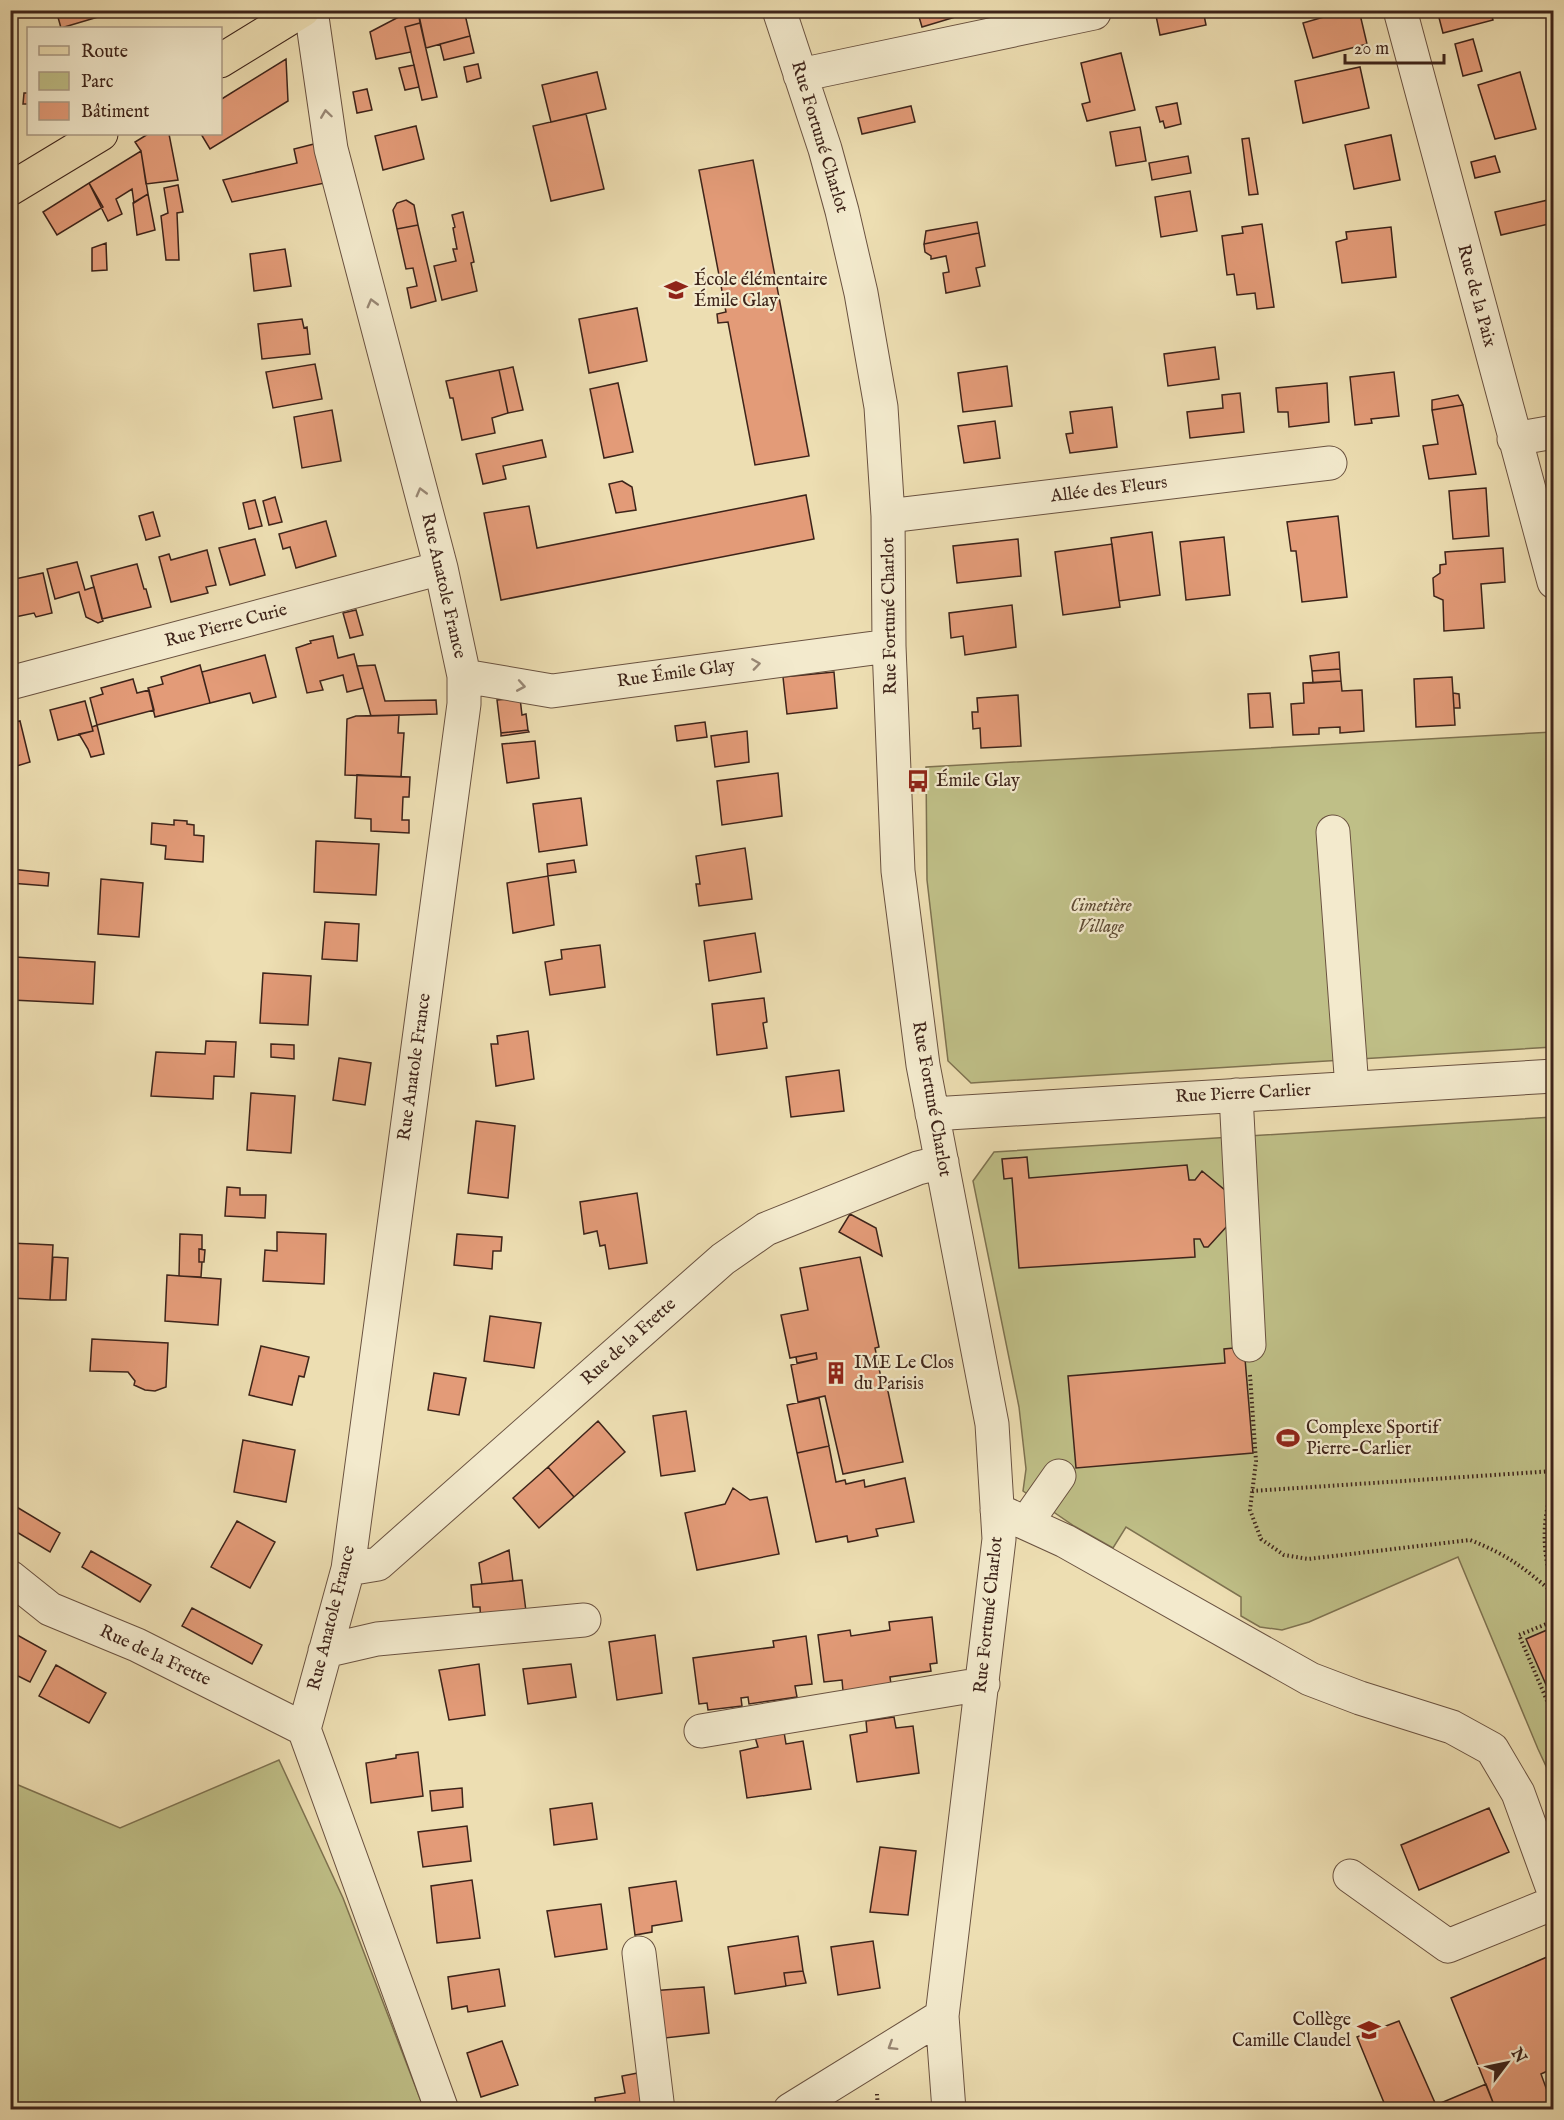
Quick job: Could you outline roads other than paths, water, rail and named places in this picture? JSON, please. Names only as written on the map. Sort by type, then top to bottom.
[{"type":"main road","points":[[222,60],[303,10]]},
{"type":"main road","points":[[10,189],[99,135]]},
{"type":"street","name":"Rue Anatole France","points":[[304,1729],[348,1569],[462,716],[464,676],[441,568],[331,149],[311,10]]},
{"type":"street","name":"Rue Fortuné Charlot","points":[[779,10],[825,149],[839,200],[861,292],[881,407],[888,516],[898,871],[922,1065],[1011,1517],[999,1539],[942,2016],[949,2109]]},
{"type":"street","name":"Rue de la Paix","points":[[1401,10],[1554,582]]},
{"type":"street","points":[[800,75],[1094,13]]},
{"type":"street","points":[[1514,439],[1554,432]]},
{"type":"street","name":"Allée des Fleurs","points":[[888,516],[1330,463]]},
{"type":"street","name":"Rue Pierre Curie","points":[[10,683],[441,568]]},
{"type":"street","name":"Rue Émile Glay","points":[[464,676],[552,691],[890,646]]},
{"type":"street","points":[[1334,832],[1352,1088]]},
{"type":"street","name":"Rue Pierre Carlier","points":[[932,1114],[1554,1076]]},
{"type":"street","points":[[1236,1095],[1249,1345]]},
{"type":"street","name":"Rue de la Frette","points":[[348,1569],[378,1564],[665,1309],[723,1259],[766,1229],[918,1168],[942,1162]]},
{"type":"street","points":[[1059,1476],[1011,1517],[1065,1541],[1310,1678],[1360,1698],[1452,1727],[1492,1749],[1518,1793],[1552,1884],[1448,1946],[1350,1876]]},
{"type":"street","name":"Rue de la Frette","points":[[10,1577],[50,1609],[137,1645],[304,1729]]},
{"type":"street","points":[[325,1651],[378,1639],[584,1620]]},
{"type":"street","points":[[701,1731],[983,1684]]},
{"type":"street","points":[[304,1729],[442,2109]]},
{"type":"street","points":[[639,1953],[658,2109]]},
{"type":"street","points":[[790,2109],[942,2016]]},
{"type":"place","name":"École élémentaire Émile Glay","points":[[676,290]]},
{"type":"place","name":"Émile Glay","points":[[918,781]]},
{"type":"place","name":"IME Le Clos du Parisis","points":[[836,1373]]},
{"type":"place","name":"Complexe Sportif Pierre-Carlier","points":[[1288,1438]]},
{"type":"place","name":"Collège Camille Claudel","points":[[1369,2030]]},
{"type":"park label","name":"Cimetière Village","points":[[1101,916]]}]
